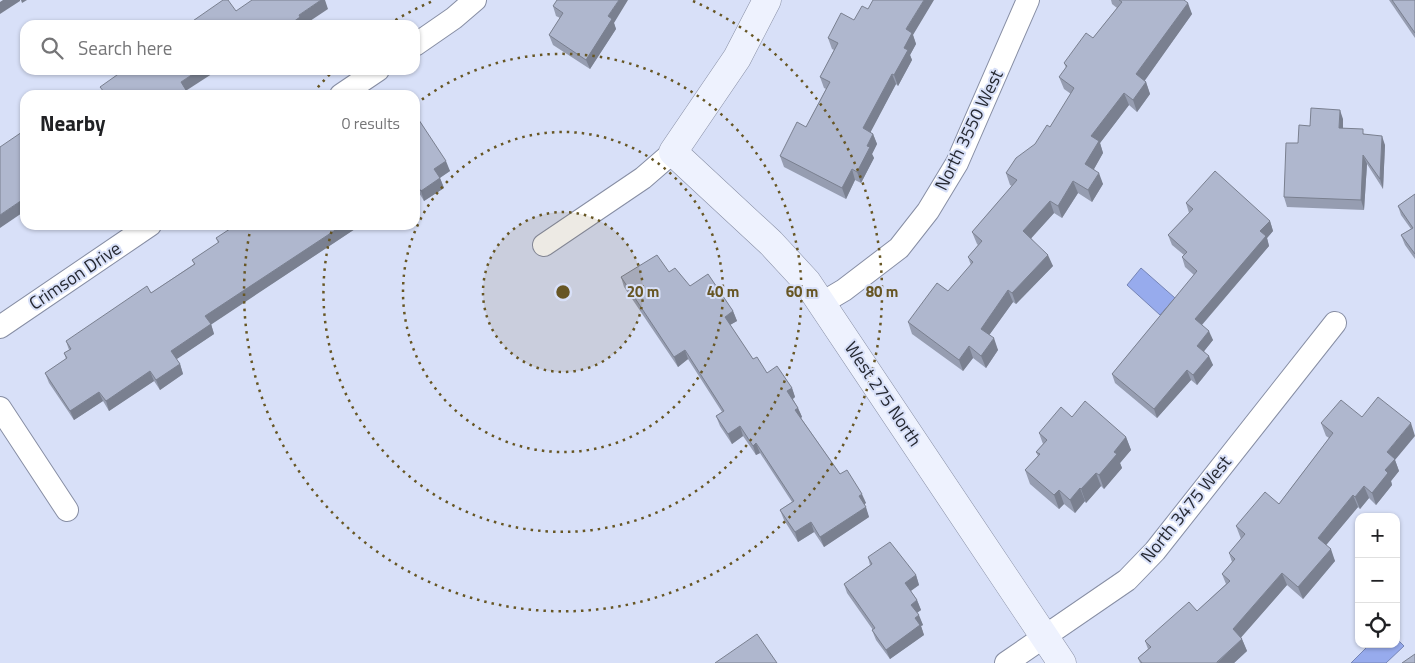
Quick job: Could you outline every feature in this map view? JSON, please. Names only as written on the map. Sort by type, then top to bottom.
[{"type":"street","points":[[420,42],[454,18],[475,0]]},
{"type":"street","points":[[544,246],[643,178],[673,152],[738,58],[767,0]]},
{"type":"street","name":"North 3550 West","points":[[822,303],[844,290],[899,248],[928,211],[957,163],[1028,0]]},
{"type":"street","points":[[348,90],[371,75]]},
{"type":"street","name":"West 275 North","points":[[673,152],[771,243],[822,303],[1062,663]]},
{"type":"street","name":"Crimson Drive","points":[[0,327],[143,230]]},
{"type":"street","name":"North 3475 West","points":[[1006,663],[1126,580],[1155,551],[1335,323]]},
{"type":"street","points":[[0,408],[67,510]]},
{"type":"water","points":[[1141,268],[1175,298],[1160,315],[1127,285]]},
{"type":"water","points":[[1400,642],[1404,646],[1386,663],[1351,663],[1366,648],[1400,648]]},
{"type":"building","points":[[223,0],[228,0],[236,11],[252,0],[321,0],[299,15],[300,17],[296,20],[194,20]]},
{"type":"building","points":[[557,0],[619,0],[608,16],[612,19],[586,60],[549,35],[563,13],[553,6]]},
{"type":"building","points":[[873,0],[924,0],[906,29],[912,33],[904,48],[908,50],[894,75],[892,74],[863,128],[873,134],[867,146],[870,147],[857,172],[852,169],[842,188],[780,156],[797,122],[806,127],[830,82],[820,77],[838,43],[828,38],[841,13],[854,20],[862,6],[868,9]]},
{"type":"building","points":[[1119,0],[1184,0],[1188,3],[1136,74],[1146,82],[1133,100],[1124,93],[1091,136],[1099,141],[1085,164],[1099,173],[1088,190],[1073,181],[1058,206],[1050,201],[1023,231],[1048,255],[1012,293],[1008,290],[981,329],[994,338],[981,356],[969,346],[959,360],[908,322],[937,283],[948,291],[973,262],[968,257],[982,241],[972,232],[1017,180],[1006,173],[1016,158],[1035,144],[1047,125],[1050,127],[1074,88],[1059,77],[1067,66],[1064,63],[1086,33],[1093,38],[1122,2]]},
{"type":"building","points":[[1392,0],[1415,0],[1415,33]]},
{"type":"building","points":[[117,75],[192,75],[181,82],[186,90],[102,90],[100,87]]},
{"type":"building","points":[[1311,108],[1340,110],[1339,128],[1363,129],[1363,134],[1382,136],[1380,179],[1363,155],[1361,200],[1284,197],[1286,143],[1298,143],[1299,125],[1310,126]]},
{"type":"building","points":[[420,122],[446,161],[434,169],[440,178],[421,191]]},
{"type":"building","points":[[20,133],[20,201],[0,215],[0,147]]},
{"type":"building","points":[[1215,171],[1270,221],[1260,231],[1266,236],[1195,319],[1209,331],[1197,346],[1209,356],[1193,375],[1187,370],[1154,409],[1112,374],[1197,271],[1182,257],[1187,252],[1168,235],[1193,209],[1186,203]]},
{"type":"building","points":[[1415,194],[1415,254],[1401,235],[1413,228],[1398,206]]},
{"type":"building","points":[[228,230],[335,230],[205,316],[211,324],[171,351],[180,364],[156,380],[150,371],[106,401],[99,392],[70,411],[45,373],[67,358],[64,353],[71,349],[66,341],[147,286],[151,293],[195,264],[192,260],[219,242],[216,238]]},
{"type":"building","points":[[657,255],[669,272],[675,268],[690,286],[708,274],[733,311],[725,317],[753,359],[757,357],[767,373],[777,366],[792,388],[787,391],[798,408],[795,410],[840,474],[847,470],[862,494],[859,496],[866,507],[820,537],[811,522],[795,532],[780,510],[794,501],[756,443],[753,446],[740,426],[728,434],[716,416],[724,411],[685,350],[674,357],[621,277]]},
{"type":"building","points":[[1378,397],[1411,423],[1387,452],[1395,459],[1385,470],[1388,473],[1372,493],[1364,486],[1355,497],[1353,495],[1318,538],[1331,549],[1298,587],[1282,573],[1233,629],[1242,639],[1217,663],[1142,663],[1138,658],[1151,647],[1145,641],[1189,602],[1197,611],[1230,581],[1222,574],[1235,559],[1229,553],[1245,534],[1236,526],[1265,492],[1279,504],[1333,433],[1321,423],[1341,400],[1362,417]]},
{"type":"building","points":[[1085,401],[1126,437],[1114,452],[1117,454],[1099,475],[1096,473],[1070,500],[1059,490],[1054,495],[1025,470],[1040,454],[1036,452],[1047,440],[1039,433],[1061,407],[1072,417]]},
{"type":"building","points":[[890,542],[916,575],[905,583],[917,600],[911,605],[919,615],[915,618],[920,625],[886,650],[872,630],[875,628],[844,584],[872,564],[868,557]]},
{"type":"building","points":[[757,634],[777,663],[715,663]]},
{"type":"building","points":[[1415,654],[1415,663],[1402,663]]}]
